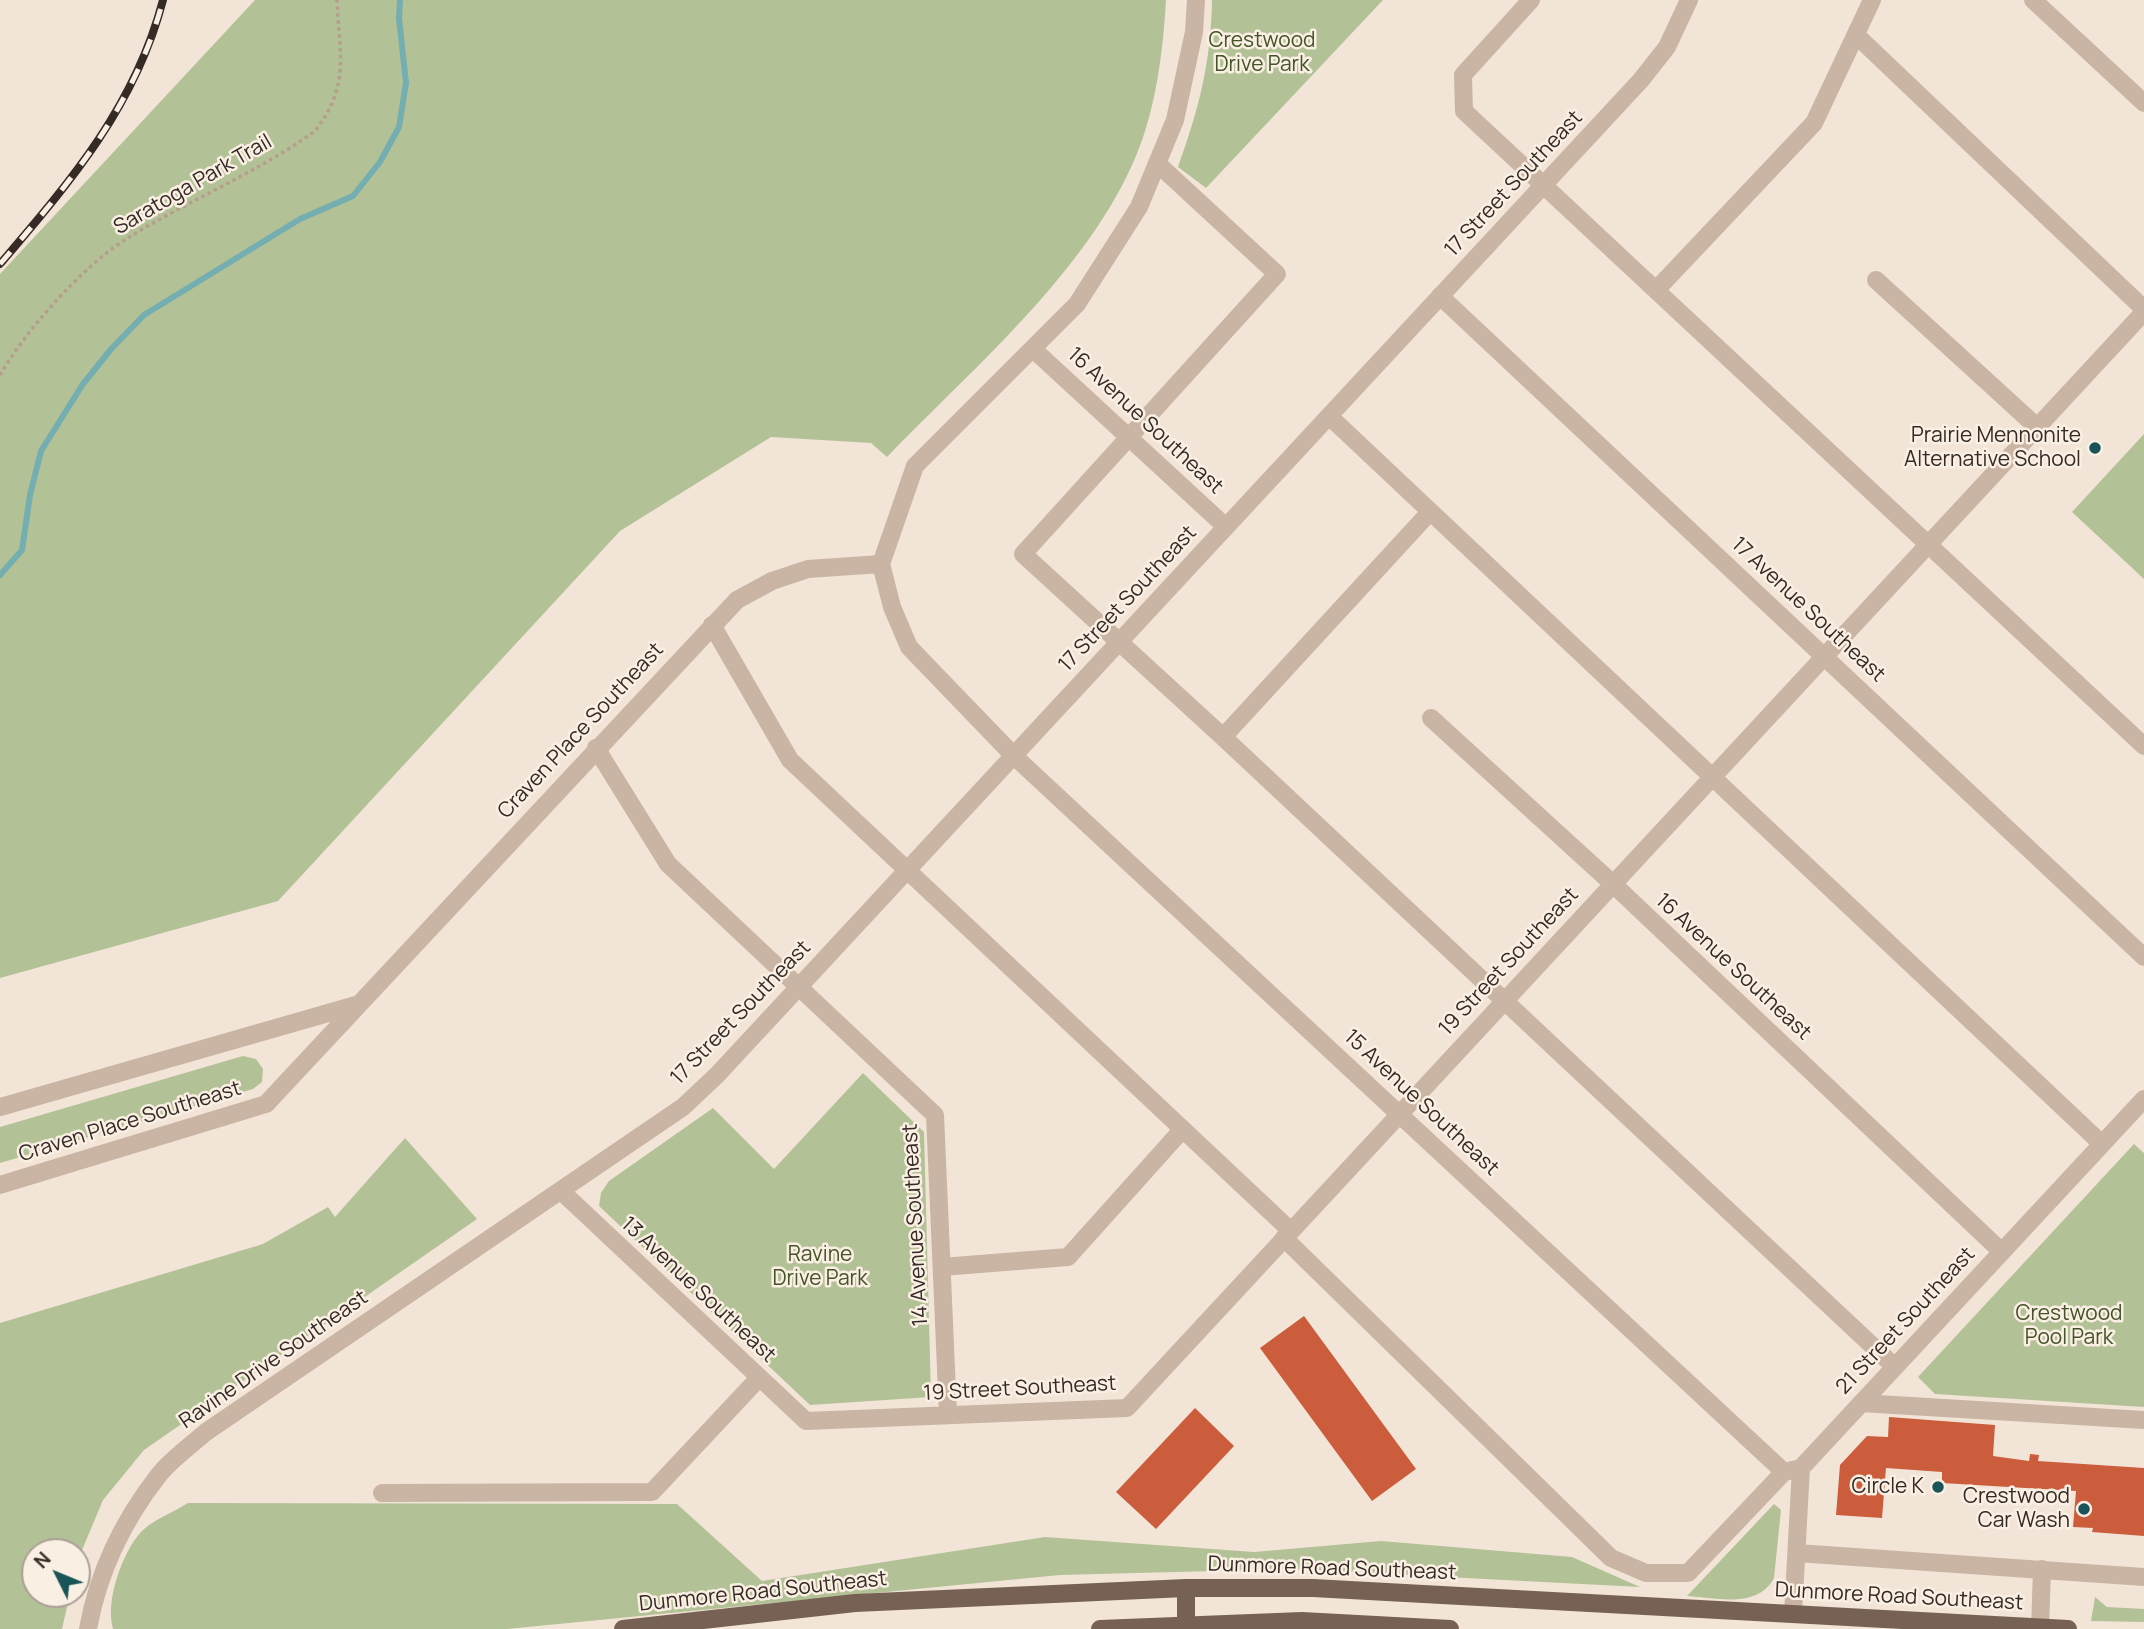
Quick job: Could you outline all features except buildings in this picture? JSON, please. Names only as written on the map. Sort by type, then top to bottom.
[{"type":"main road","name":"Dunmore Road Southeast","points":[[623,1629],[855,1603],[1186,1588],[1313,1588],[2068,1629]]},
{"type":"main road","points":[[1186,1588],[1186,1626]]},
{"type":"main road","points":[[1100,1629],[1302,1621],[1450,1629]]},
{"type":"street","points":[[881,564],[915,466],[1077,304],[1139,207],[1159,165],[1175,120],[1194,32],[1196,0]]},
{"type":"street","points":[[1531,0],[1463,75],[1465,111],[2144,746]]},
{"type":"street","name":"17 Street Southeast","points":[[561,1191],[683,1107],[799,987],[1641,80],[1667,47],[1689,0]]},
{"type":"street","points":[[1656,290],[1814,123],[1872,0]]},
{"type":"street","points":[[2033,0],[2144,103]]},
{"type":"street","points":[[1856,35],[2144,311]]},
{"type":"street","points":[[1159,165],[1277,274],[1023,554],[1223,737],[1895,1367]]},
{"type":"street","points":[[1877,280],[2037,427]]},
{"type":"street","name":"17 Avenue Southeast","points":[[1440,296],[2144,957]]},
{"type":"street","name":"19 Street Southeast","points":[[806,1421],[1127,1408],[2144,311]]},
{"type":"street","name":"16 Avenue Southeast","points":[[1033,349],[1226,527]]},
{"type":"street","points":[[1329,416],[1429,513],[1714,775],[2102,1144]]},
{"type":"street","points":[[1223,737],[1429,513]]},
{"type":"street","name":"Craven Place Southeast","points":[[0,1185],[266,1104],[737,600],[772,581],[807,569],[881,564]]},
{"type":"street","name":"15 Avenue Southeast","points":[[881,564],[892,607],[909,647],[1014,755],[1399,1114],[1792,1470]]},
{"type":"street","name":"21 Street Southeast","points":[[712,625],[790,760],[1182,1130],[1611,1558],[1646,1573],[1688,1573],[1861,1403],[2144,1099]]},
{"type":"street","name":"16 Avenue Southeast","points":[[1431,718],[1613,884],[2002,1252]]},
{"type":"street","name":"14 Avenue Southeast","points":[[596,748],[668,864],[935,1115],[948,1415]]},
{"type":"street","points":[[0,1107],[356,1005]]},
{"type":"street","points":[[942,1267],[1068,1257],[1182,1130]]},
{"type":"street","name":"13 Avenue Southeast","points":[[561,1191],[758,1379],[806,1421]]},
{"type":"street","name":"Ravine Drive Southeast","points":[[88,1629],[99,1579],[123,1530],[159,1474],[206,1432],[245,1404],[561,1191]]},
{"type":"street","points":[[382,1493],[652,1492],[758,1379]]},
{"type":"street","points":[[1861,1403],[2144,1420]]},
{"type":"street","points":[[1792,1470],[1797,1553],[1793,1614]]},
{"type":"street","name":"Dunmore Road Southeast","points":[[1797,1553],[2144,1577]]},
{"type":"street","name":"Dunmore Road Southeast","points":[[2040,1628],[2042,1569]]},
{"type":"path","name":"Saratoga Park Trail","points":[[0,375],[57,303],[88,271],[124,241],[315,131],[330,111],[341,85],[337,0]]},
{"type":"green space","points":[[255,0],[1166,0],[1163,40],[1149,119],[1136,156],[1115,198],[1089,239],[1026,316],[887,457],[871,443],[771,437],[620,531],[278,901],[0,978],[0,274]]},
{"type":"green space","name":"Crestwood Drive Park","points":[[1212,0],[1383,0],[1206,188],[1178,167],[1202,85],[1209,44]]},
{"type":"green space","points":[[2144,434],[2144,579],[2072,512]]},
{"type":"green space","points":[[243,1056],[256,1059],[263,1069],[262,1082],[253,1089],[0,1163],[0,1127]]},
{"type":"green space","name":"Ravine Drive Park","points":[[863,1073],[924,1132],[931,1397],[810,1405],[599,1206],[601,1193],[609,1181],[713,1108],[774,1169]]},
{"type":"green space","points":[[405,1138],[477,1219],[144,1450],[103,1500],[87,1538],[21,1538],[21,1608],[67,1608],[62,1629],[0,1629],[0,1323],[263,1244],[328,1207],[335,1217]]},
{"type":"green space","name":"Crestwood Pool Park","points":[[2134,1144],[2144,1153],[2144,1407],[1935,1394],[1918,1377]]},
{"type":"green space","points":[[188,1503],[677,1504],[762,1581],[1045,1537],[1254,1552],[1381,1541],[1572,1557],[1640,1587],[1291,1569],[1060,1575],[507,1629],[113,1629],[113,1592],[127,1552],[141,1532]]},
{"type":"green space","points":[[1774,1504],[1781,1510],[1774,1578],[1767,1588],[1747,1598],[1687,1596]]},
{"type":"green space","points":[[2095,1597],[2107,1607],[2144,1609],[2144,1622],[2091,1621]]},
{"type":"waterway","points":[[0,575],[22,550],[30,495],[41,451],[83,384],[112,348],[144,315],[300,219],[353,196],[380,162],[399,127],[406,83],[399,18],[400,0]]},
{"type":"railway","points":[[0,264],[75,173],[118,109],[151,39],[163,0]]},
{"type":"place","name":"Prairie Mennonite Alternative School","points":[[2095,448]]},
{"type":"place","name":"Circle K","points":[[1938,1487]]},
{"type":"place","name":"Crestwood Car Wash","points":[[2084,1509]]}]
